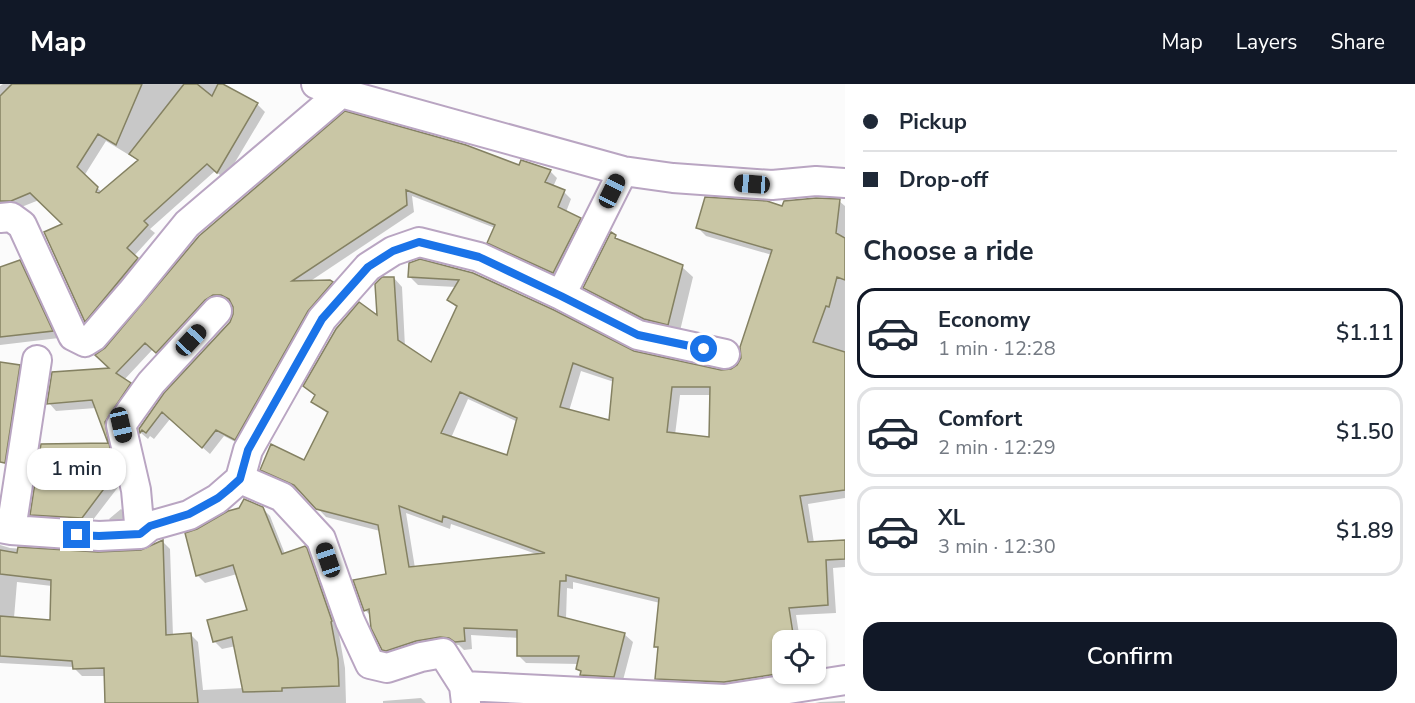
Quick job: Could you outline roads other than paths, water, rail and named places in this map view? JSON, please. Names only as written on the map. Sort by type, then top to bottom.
[{"type":"street","points":[[0,218],[11,217],[22,225],[73,336],[85,342],[93,337],[187,224],[328,89],[623,171],[673,178],[772,185],[816,181],[845,183]]},
{"type":"street","points":[[561,296],[623,171]]},
{"type":"street","points":[[37,360],[5,529],[99,536],[140,534],[150,526],[189,514],[218,498],[240,479],[248,450],[322,319],[368,267],[393,251],[419,242],[479,257],[638,335],[725,354]]},
{"type":"street","points":[[140,534],[136,490],[121,425],[151,383],[218,311]]},
{"type":"street","points":[[240,479],[282,497],[321,539],[350,621],[370,664],[387,668],[421,657],[443,653],[465,694],[725,699],[845,680]]}]
